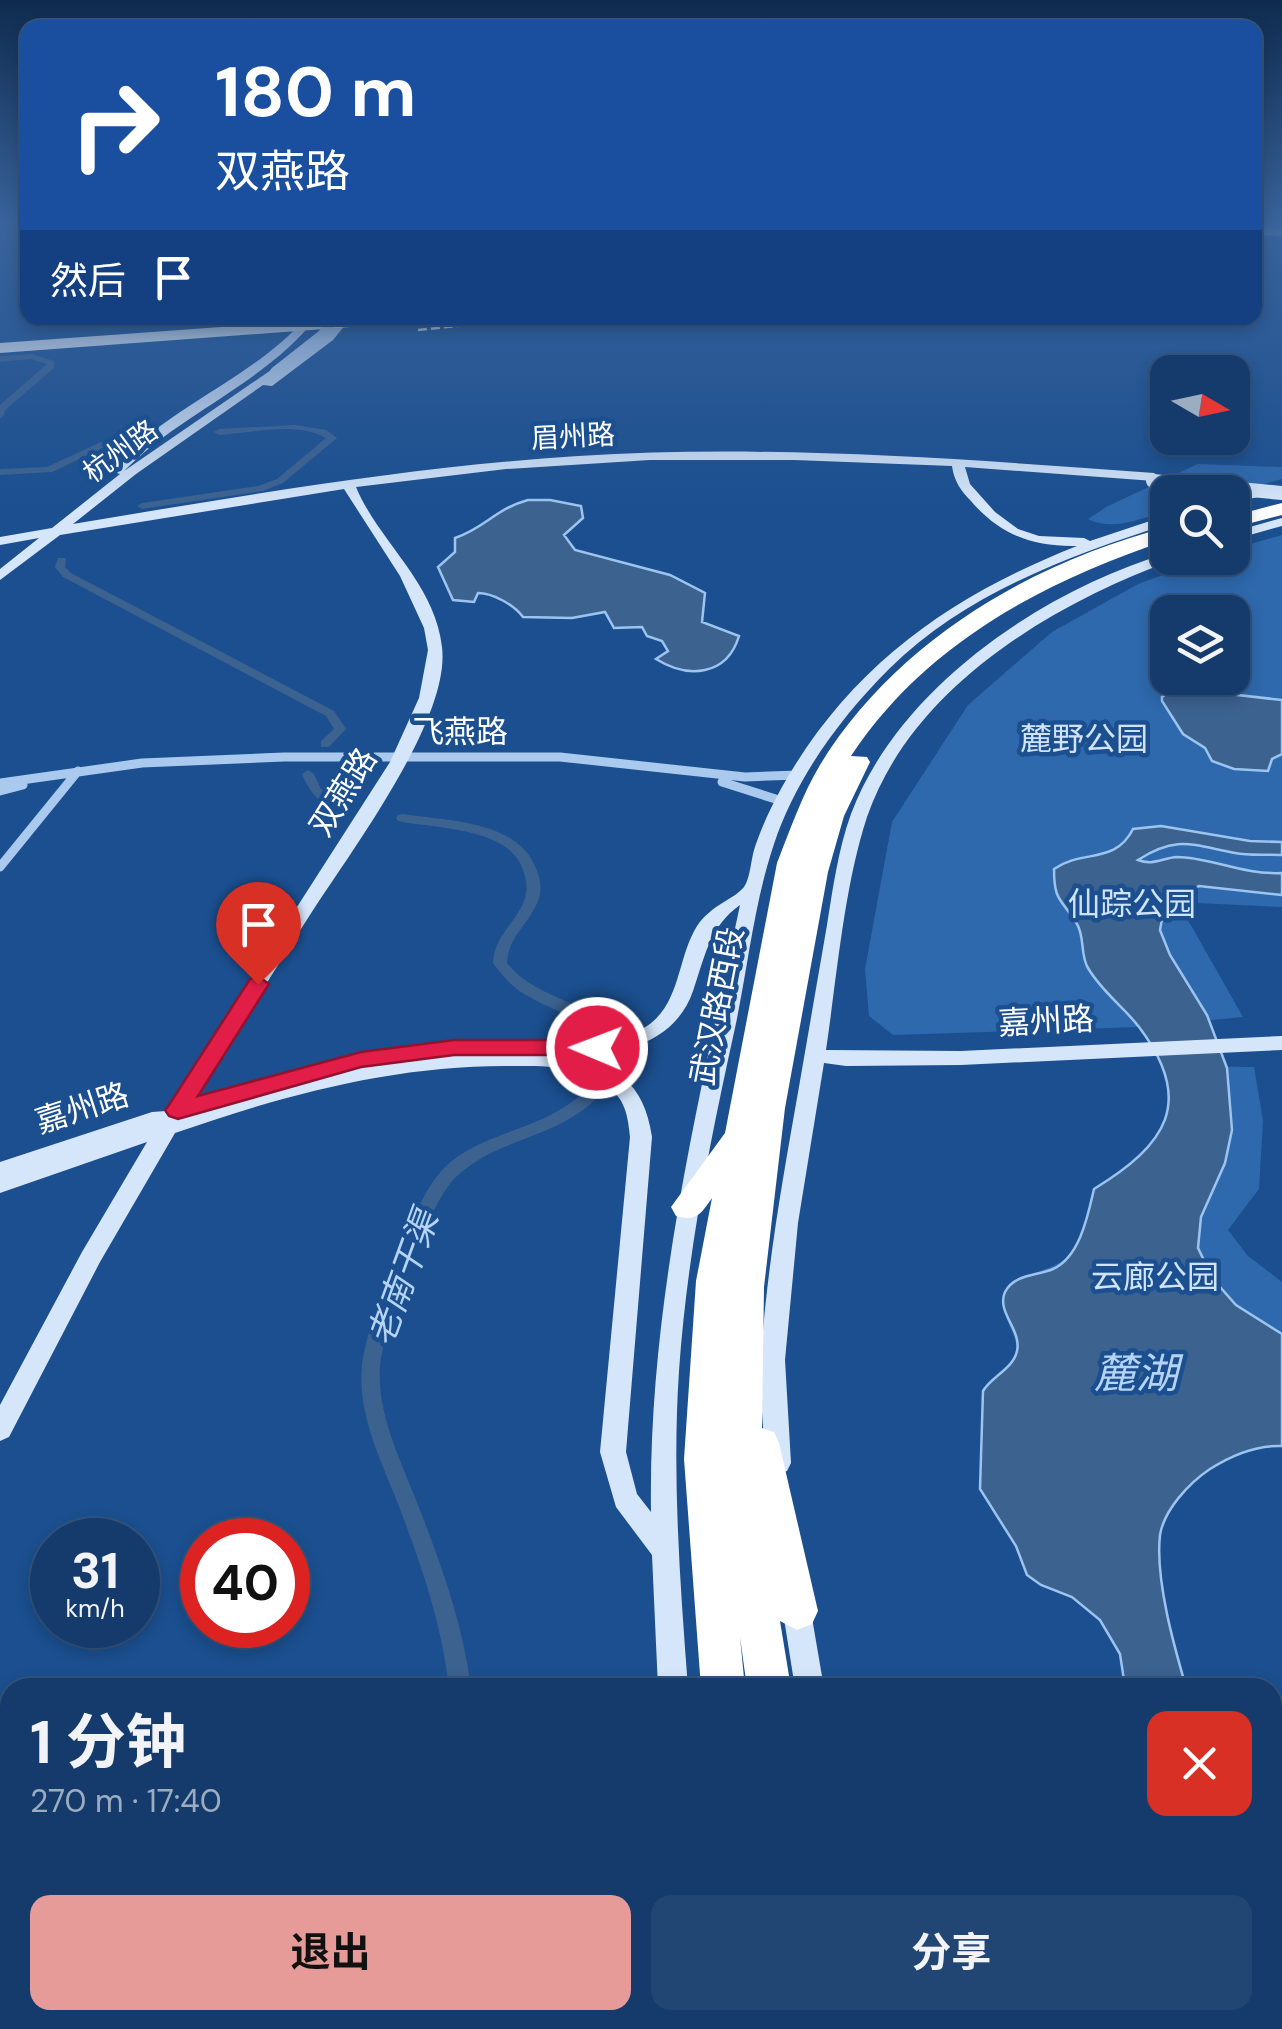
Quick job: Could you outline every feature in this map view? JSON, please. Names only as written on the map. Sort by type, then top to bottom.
[{"type":"highway","points":[[0,344],[254,325]]},
{"type":"highway","points":[[1250,505],[1282,492]]},
{"type":"highway","points":[[1250,524],[1282,509]]},
{"type":"highway","name":"武汉路西段","points":[[722,1678],[704,1459],[705,1388],[714,1281],[790,863],[835,761],[870,714],[907,674],[952,635],[1074,566],[1150,544]]},
{"type":"highway","points":[[767,1678],[758,1620],[747,1485],[742,1346],[764,1160],[814,872],[831,816],[856,764],[890,718],[969,642],[1041,595],[1150,547]]},
{"type":"highway","points":[[688,1208],[738,1135]]},
{"type":"highway","points":[[742,1346],[797,1611]]},
{"type":"main road","points":[[125,471],[135,450],[252,370],[303,325]]},
{"type":"main road","points":[[269,372],[316,325]]},
{"type":"main road","points":[[269,372],[335,325]]},
{"type":"main road","points":[[125,471],[162,458],[282,374],[336,325]]},
{"type":"main road","name":"杭州路","points":[[0,563],[269,372]]},
{"type":"main road","points":[[0,544],[350,488],[582,464],[743,459],[958,465],[1282,492]]},
{"type":"main road","points":[[958,465],[960,482],[1024,560]]},
{"type":"main road","name":"杭州路","points":[[0,576],[39,537],[125,471]]},
{"type":"main road","name":"双燕路","points":[[0,1430],[79,1278],[172,1120],[399,759],[432,691],[436,661],[432,624],[421,596],[350,488]]},
{"type":"main road","points":[[1250,496],[1282,492]]},
{"type":"main road","points":[[1250,528],[1282,522]]},
{"type":"main road","points":[[998,525],[1032,538],[1096,542],[1150,540]]},
{"type":"main road","points":[[673,1678],[663,1549],[667,1372],[688,1208],[766,842],[782,801],[799,775],[840,716],[884,665],[1024,560],[1096,542]]},
{"type":"main road","points":[[808,1678],[778,1468],[773,1360],[787,1224],[814,1056],[846,865],[863,807],[894,752],[928,708],[972,665],[1034,620],[1150,549]]},
{"type":"main road","points":[[0,1185],[172,1120],[384,1066],[519,1057],[597,1059],[648,1034],[671,1015],[706,928],[728,904],[754,888]]},
{"type":"main road","name":"嘉州路","points":[[814,1056],[893,1060],[1282,1043]]},
{"type":"main road","points":[[597,1059],[634,1104],[640,1138],[613,1452],[625,1499],[663,1549]]},
{"type":"main road","name":"嘉州路","points":[[0,1170],[172,1120]]},
{"type":"street","name":"飞燕路","points":[[399,759],[616,764],[732,784],[782,801]]},
{"type":"street","name":"飞燕路","points":[[0,787],[76,773],[238,761],[630,760],[749,780],[799,775]]},
{"type":"street","points":[[0,867],[76,773]]},
{"type":"green space","points":[[1198,464],[1282,467],[1282,479],[1250,488],[1250,475],[1174,475]]},
{"type":"green space","points":[[1150,486],[1150,516],[1107,524],[1088,519]]},
{"type":"green space","name":"麓野公园","points":[[1282,535],[1282,907],[1196,903],[1188,920],[1243,1017],[1138,1027],[893,1035],[869,1016],[865,969],[892,822],[968,705],[1052,632],[1138,584],[1163,575],[1250,575],[1250,544]]},
{"type":"green space","name":"云廊公园","points":[[1162,1066],[1254,1067],[1263,1121],[1259,1189],[1228,1230],[1248,1256],[1282,1282],[1282,1378],[1017,1352],[1003,1306],[1006,1291],[1020,1279],[1063,1261],[1070,1254],[1082,1232],[1094,1189],[1127,1166],[1154,1139],[1168,1106]]},
{"type":"water","points":[[528,500],[581,506],[583,518],[564,535],[575,550],[670,575],[705,593],[702,622],[739,636],[733,649],[716,666],[705,670],[681,669],[656,659],[668,651],[662,641],[647,636],[642,627],[614,628],[605,612],[572,618],[523,617],[503,600],[484,594],[478,593],[474,602],[453,600],[438,567],[455,552],[455,538]]},
{"type":"water","points":[[1238,695],[1282,700],[1282,754],[1272,759],[1268,771],[1234,769],[1212,761],[1205,748],[1183,734],[1162,697]]},
{"type":"water","name":"麓湖","points":[[1161,826],[1250,841],[1282,842],[1282,855],[1241,854],[1185,844],[1164,847],[1138,860],[1189,858],[1282,873],[1282,895],[1199,886],[1165,902],[1160,930],[1170,955],[1207,1015],[1227,1068],[1232,1130],[1225,1163],[1201,1217],[1198,1248],[1213,1279],[1236,1305],[1282,1334],[1282,1446],[1253,1449],[1210,1469],[1179,1498],[1162,1526],[1160,1572],[1183,1678],[1124,1678],[1120,1654],[1100,1620],[1072,1597],[1027,1575],[1016,1546],[980,1489],[983,1391],[1011,1363],[1017,1351],[1016,1336],[1004,1307],[1005,1292],[1014,1282],[1053,1269],[1070,1255],[1081,1234],[1094,1189],[1139,1156],[1165,1120],[1169,1100],[1166,1078],[1156,1054],[1139,1027],[1088,968],[1079,929],[1057,894],[1054,880],[1054,869],[1117,848],[1133,829]]},
{"type":"waterway","name":"老南干渠","points":[[0,359],[32,356],[51,363],[50,368],[1,409],[0,415]]},
{"type":"waterway","name":"老南干渠","points":[[142,506],[260,489],[280,481],[332,438],[323,432],[295,428],[219,432]]},
{"type":"waterway","name":"老南干渠","points":[[0,472],[49,470],[104,444],[140,435]]},
{"type":"waterway","name":"老南干渠","points":[[62,560],[60,567],[67,575],[330,714],[340,729],[325,744]]},
{"type":"waterway","name":"老南干渠","points":[[308,774],[315,791],[339,807]]},
{"type":"waterway","name":"老南干渠","points":[[403,818],[482,831],[516,848],[527,861],[534,891],[527,909],[505,940],[500,963],[526,988],[593,1022],[616,1049],[610,1071],[583,1103],[544,1127],[483,1150],[447,1175],[416,1232],[373,1350],[374,1410],[440,1595],[459,1678]]},
{"type":"railway","points":[[418,330],[467,325]]},
{"type":"route","points":[[258,984],[178,1110],[361,1060],[410,1052],[522,1046],[597,1048]]},
{"type":"park label","name":"仙踪公园","points":[[1132,904]]}]
